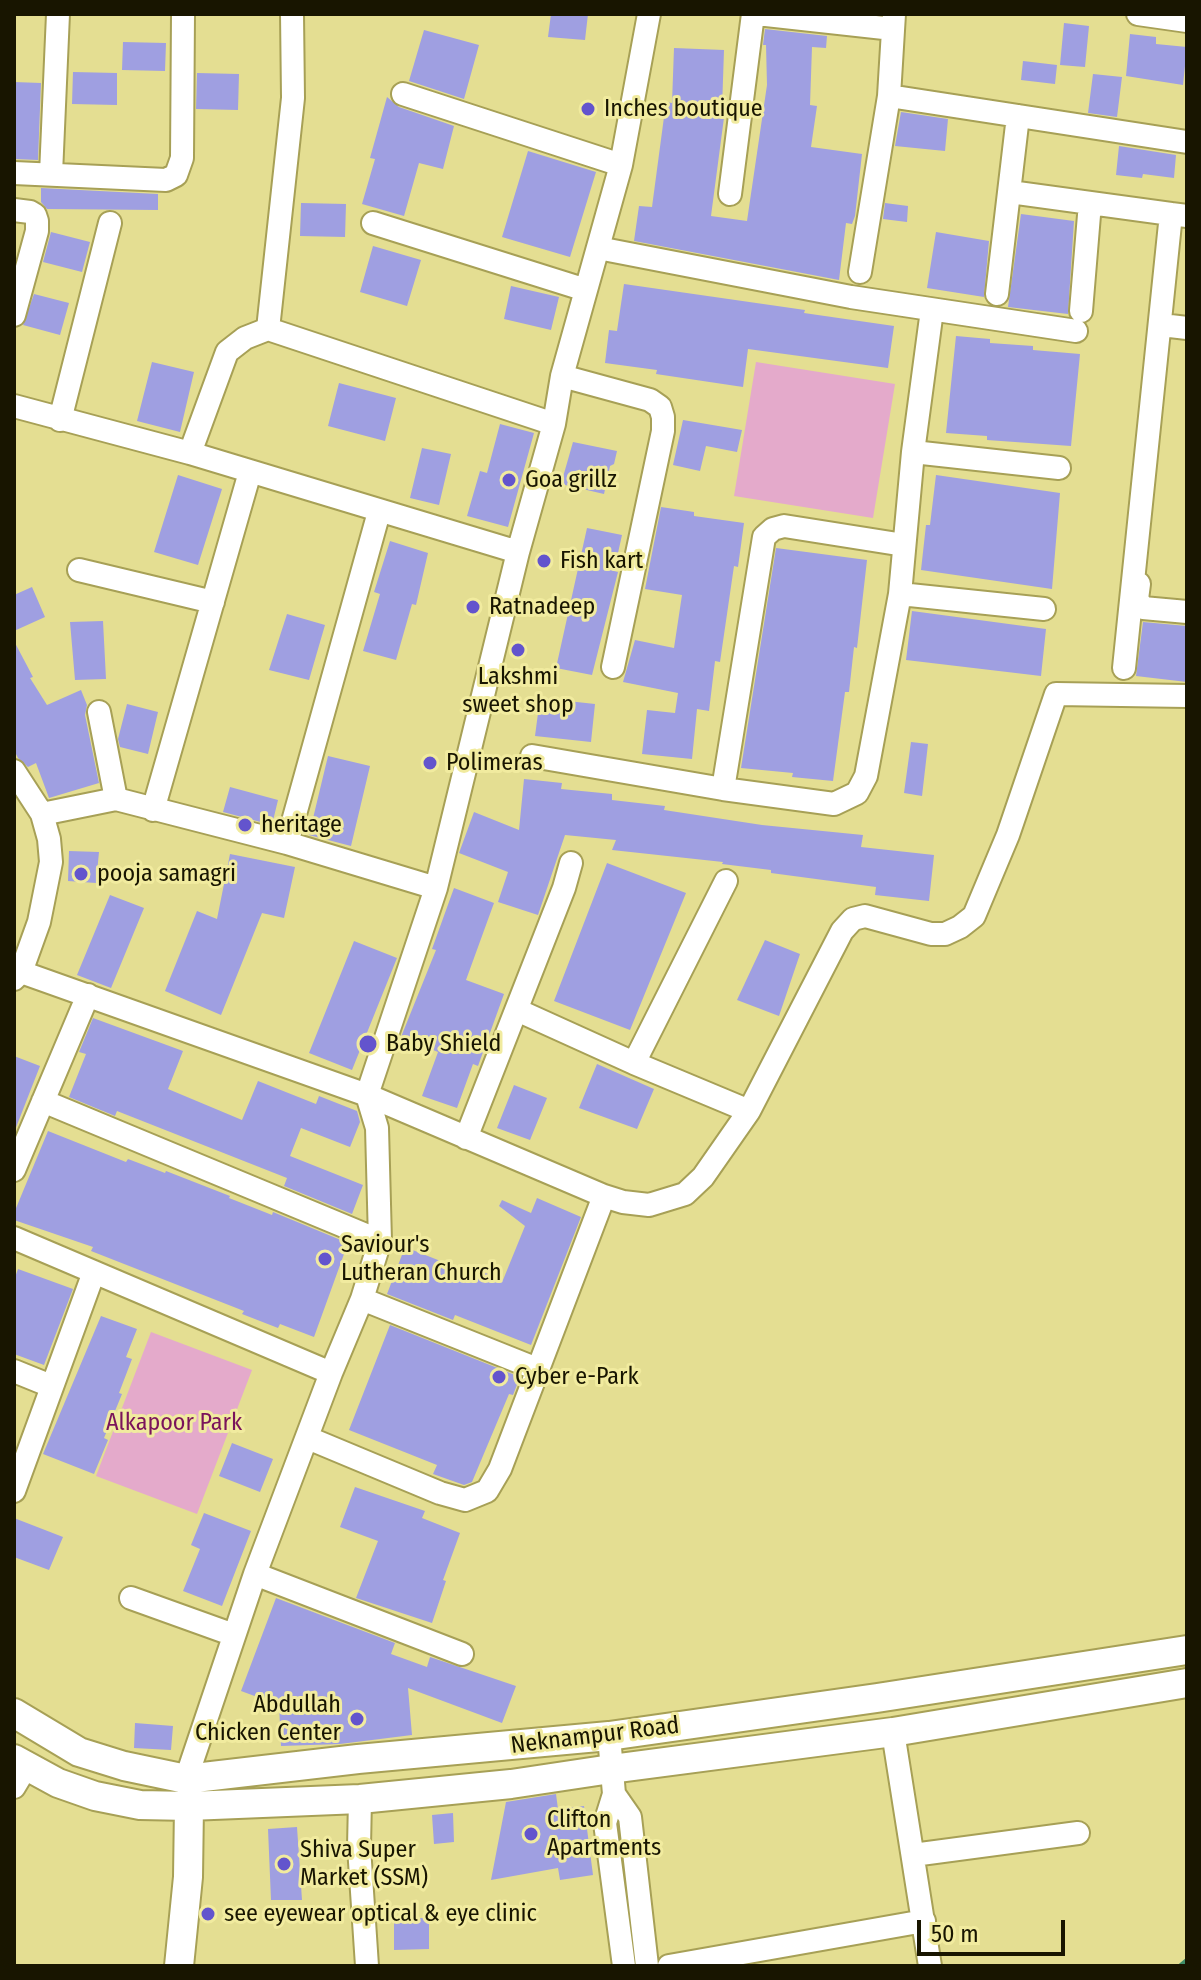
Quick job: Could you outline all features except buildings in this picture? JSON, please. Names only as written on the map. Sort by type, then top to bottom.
[{"type":"street","points":[[51,174],[58,14]]},
{"type":"street","points":[[14,173],[166,180],[176,175],[182,158],[183,14]]},
{"type":"street","points":[[268,329],[293,98],[292,14]]},
{"type":"street","points":[[179,1966],[188,1877],[187,1792],[255,1574],[362,1299],[380,1241],[377,1128],[367,1095],[436,888],[518,552],[554,424],[562,376],[621,165],[649,14]]},
{"type":"street","points":[[730,194],[755,14],[894,22],[889,96],[860,272]]},
{"type":"street","points":[[1138,14],[1187,21]]},
{"type":"street","points":[[403,94],[621,165]]},
{"type":"street","points":[[889,96],[1187,142]]},
{"type":"street","points":[[997,294],[1018,116]]},
{"type":"street","points":[[1010,192],[1182,220]]},
{"type":"street","points":[[598,248],[932,310],[1078,321],[1090,203]]},
{"type":"street","points":[[14,210],[30,212],[37,221],[14,315]]},
{"type":"street","points":[[1182,220],[1178,327],[1137,599],[1143,608],[1187,612]]},
{"type":"street","points":[[1124,668],[1182,220]]},
{"type":"street","points":[[60,420],[110,223]]},
{"type":"street","points":[[373,223],[586,290]]},
{"type":"street","points":[[532,756],[723,789],[834,804],[857,793],[866,776],[900,594],[913,452],[932,310]]},
{"type":"street","points":[[190,453],[227,352],[245,338],[268,329],[554,424]]},
{"type":"street","points":[[562,376],[650,400],[660,407],[663,417],[663,431],[613,667]]},
{"type":"street","points":[[14,406],[190,453],[518,552]]},
{"type":"street","points":[[913,452],[1059,468]]},
{"type":"street","points":[[153,810],[250,472]]},
{"type":"street","points":[[287,843],[379,512]]},
{"type":"street","points":[[723,789],[764,537],[773,529],[784,526],[904,545]]},
{"type":"street","points":[[79,570],[213,602]]},
{"type":"street","points":[[900,594],[1044,609]]},
{"type":"street","points":[[14,771],[42,814],[51,862],[39,922],[17,975],[88,995],[367,1095],[604,1196],[649,1205],[685,1194],[703,1177],[749,1111],[842,931],[853,919],[865,916],[931,934],[945,934],[974,916],[1008,835],[1056,694],[1187,696]]},
{"type":"street","points":[[99,712],[116,799]]},
{"type":"street","points":[[42,814],[116,799],[287,843],[436,888]]},
{"type":"street","points":[[466,1138],[571,863]]},
{"type":"street","points":[[634,1063],[726,881]]},
{"type":"street","points":[[14,1170],[19,1144],[43,1101],[88,995]]},
{"type":"street","points":[[517,1010],[749,1111]]},
{"type":"street","points":[[43,1101],[380,1241]]},
{"type":"street","points":[[308,1438],[440,1493],[465,1500],[487,1491],[500,1469],[604,1196]]},
{"type":"street","points":[[14,1238],[331,1373]]},
{"type":"street","points":[[14,1491],[94,1272]]},
{"type":"street","points":[[362,1299],[537,1369]]},
{"type":"street","points":[[14,1371],[51,1386]]},
{"type":"street","points":[[255,1574],[462,1654]]},
{"type":"street","points":[[131,1598],[234,1635]]},
{"type":"street","name":"Neknampur Road","points":[[18,1771],[95,1796],[140,1805],[187,1792],[358,1759],[609,1736],[1187,1650]]},
{"type":"street","name":"Neknampur Road","points":[[14,1713],[79,1752],[124,1766],[187,1792],[360,1799],[511,1784],[613,1781],[1187,1683]]},
{"type":"street","points":[[944,1687],[951,1723]]},
{"type":"street","points":[[893,1732],[930,1966]]},
{"type":"street","points":[[609,1736],[613,1781],[605,1823],[624,1966]]},
{"type":"street","points":[[613,1781],[630,1817],[647,1966]]},
{"type":"street","points":[[360,1799],[359,1847],[367,1966]]},
{"type":"street","points":[[913,1855],[1078,1833]]},
{"type":"street","points":[[669,1966],[779,1957],[924,1921]]},
{"type":"green space","points":[[756,362],[895,384],[873,518],[734,496]]},
{"type":"green space","name":"Alkapoor Park","points":[[151,1332],[252,1370],[197,1514],[96,1476]]},
{"type":"waterway","points":[[1181,1966],[1187,1961]]},
{"type":"place","name":"Inches boutique","points":[[588,109]]},
{"type":"place","name":"Goa grillz","points":[[509,480]]},
{"type":"place","name":"Fish kart","points":[[544,561]]},
{"type":"place","name":"Ratnadeep","points":[[473,607]]},
{"type":"place","name":"Lakshmi sweet shop","points":[[518,650]]},
{"type":"place","name":"Polimeras","points":[[430,763]]},
{"type":"place","name":"heritage","points":[[245,825]]},
{"type":"place","name":"pooja samagri","points":[[81,874]]},
{"type":"place","name":"Baby Shield","points":[[368,1044]]},
{"type":"place","name":"Saviour's Lutheran Church","points":[[325,1259]]},
{"type":"place","name":"Cyber e-Park","points":[[499,1377]]},
{"type":"place","name":"Abdullah Chicken Center","points":[[357,1719]]},
{"type":"place","name":"Clifton Apartments","points":[[531,1834]]},
{"type":"place","name":"Shiva Super Market (SSM)","points":[[284,1864]]},
{"type":"place","name":"see eyewear optical & eye clinic","points":[[208,1914]]}]
